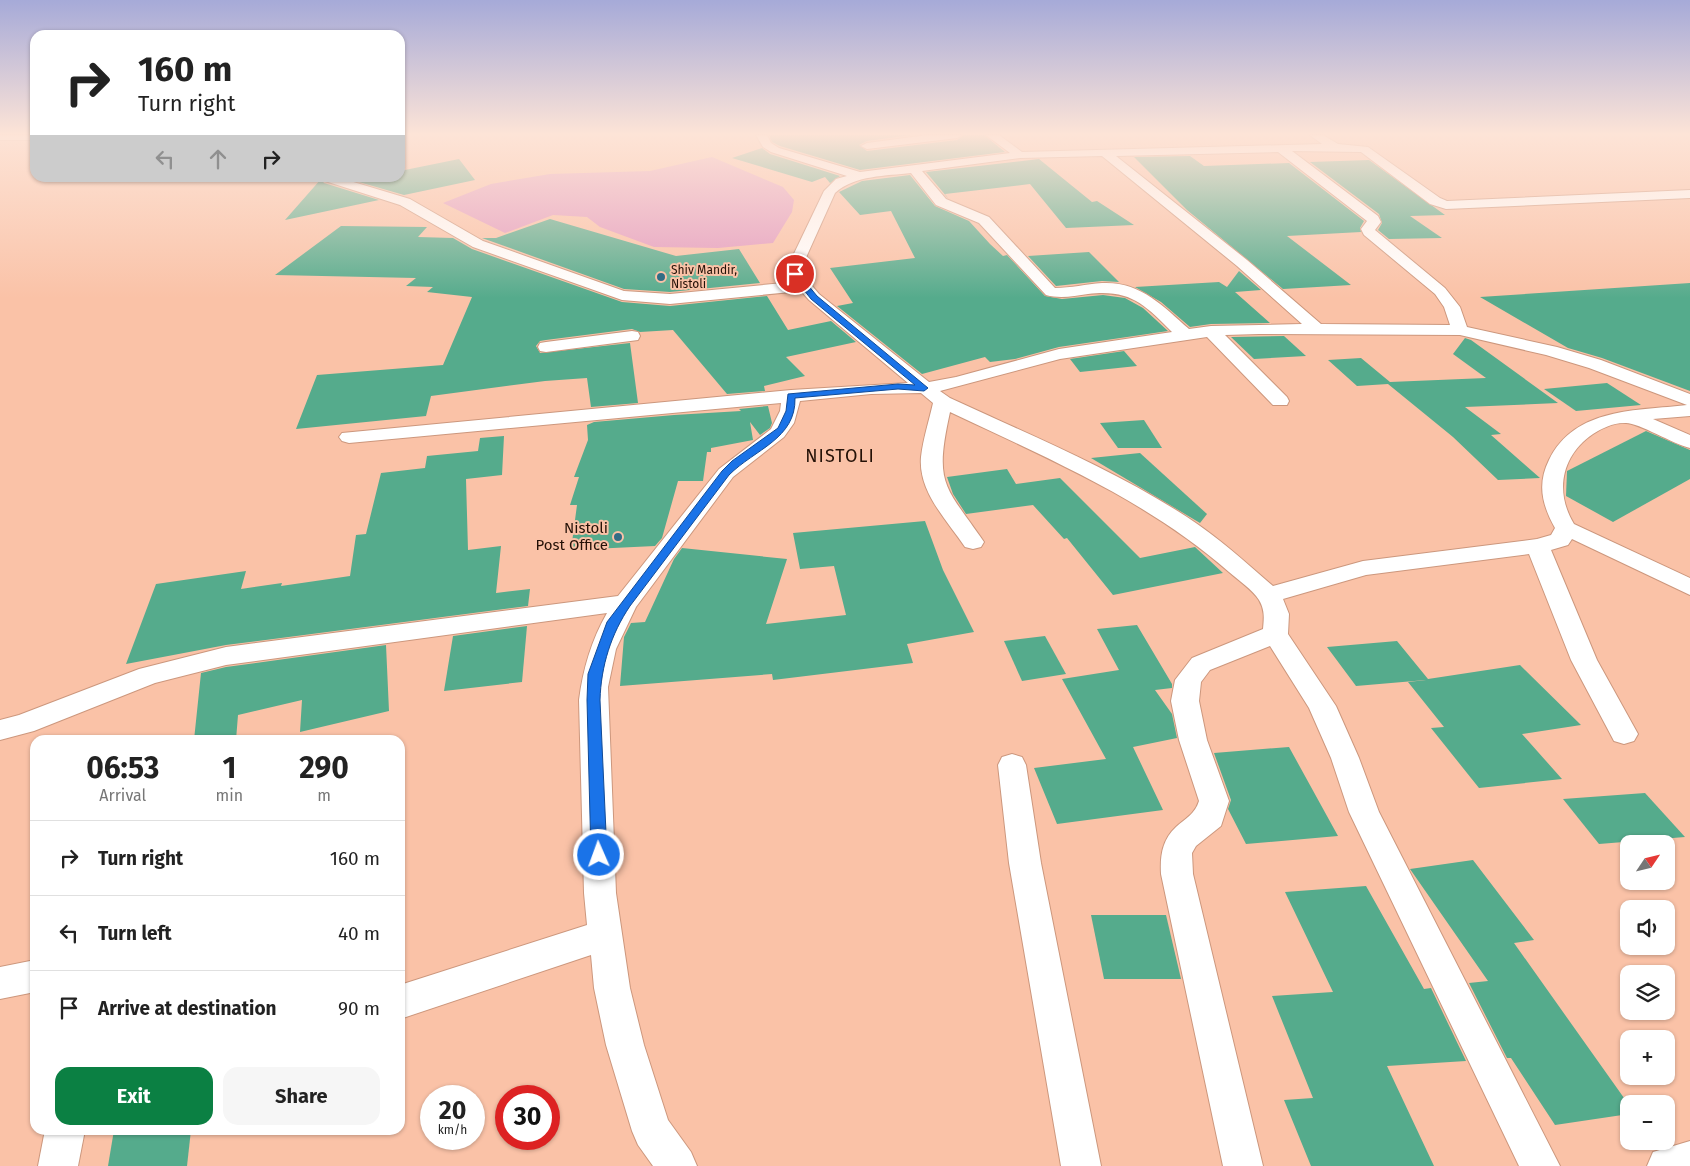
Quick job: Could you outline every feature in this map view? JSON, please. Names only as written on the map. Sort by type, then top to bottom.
[{"type":"street","points":[[365,189],[405,202],[478,244],[622,295],[670,299],[803,286]]},
{"type":"street","points":[[832,189],[797,262],[795,274],[814,298],[934,395],[1090,471],[1136,496],[1181,523],[1208,543],[1269,595],[1277,614],[1275,634],[1322,706],[1345,758],[1364,812],[1540,1166]]},
{"type":"street","points":[[931,189],[941,202],[984,220],[1051,292],[1113,287],[1130,289],[1147,300],[1186,336]]},
{"type":"street","points":[[1151,189],[1242,263],[1317,329]]},
{"type":"street","points":[[1334,189],[1373,219],[1373,224],[1368,229],[1370,232],[1440,291],[1452,307],[1460,330]]},
{"type":"street","points":[[1418,189],[1435,202],[1446,205],[1690,194]]},
{"type":"street","points":[[546,347],[630,327],[622,295]]},
{"type":"street","points":[[349,437],[898,387],[934,395],[958,382],[1033,360],[1211,331],[1317,329],[1460,330],[1551,351],[1595,364],[1690,400]]},
{"type":"street","points":[[1211,331],[1280,401]]},
{"type":"street","points":[[934,395],[932,476],[939,491],[973,542]]},
{"type":"street","points":[[677,1166],[652,1131],[625,1045],[612,988],[600,894],[593,700],[595,674],[613,622],[626,603],[726,473],[736,463],[782,430],[791,411],[791,396]]},
{"type":"street","points":[[1690,410],[1601,422],[1583,432],[1560,455],[1552,486],[1554,507],[1566,528],[1690,587]]},
{"type":"street","points":[[1631,417],[1690,442]]},
{"type":"street","points":[[1269,595],[1363,568],[1538,546],[1560,540],[1566,528]]},
{"type":"street","points":[[1538,546],[1562,610],[1584,660],[1624,734]]},
{"type":"street","points":[[0,730],[24,724],[148,676],[226,656],[626,603]]},
{"type":"street","points":[[1243,1166],[1177,874],[1176,852],[1185,837],[1210,817],[1214,801],[1193,740],[1185,701],[1188,680],[1200,664],[1275,634]]},
{"type":"street","points":[[1012,765],[1025,863],[1081,1166]]},
{"type":"street","points":[[405,1000],[605,935]]},
{"type":"street","points":[[0,983],[30,977]]},
{"type":"street","points":[[58,1166],[64,1135]]},
{"type":"street","points":[[1667,1166],[1690,1161]]},
{"type":"shaded area","points":[[477,189],[785,189],[794,200],[792,212],[773,243],[718,248],[654,247],[600,227],[587,217],[553,215],[505,233],[443,203]]},
{"type":"building","points":[[312,189],[345,189],[379,200],[285,220]]},
{"type":"building","points":[[385,189],[430,189],[404,195]]},
{"type":"building","points":[[844,189],[922,189],[935,206],[969,221],[1003,256],[1007,255],[1045,296],[1062,299],[1103,295],[1125,298],[1143,308],[1168,331],[1059,347],[1015,359],[990,362],[985,357],[922,374],[837,306],[853,303],[830,268],[915,258],[891,211],[860,215],[839,192]]},
{"type":"building","points":[[941,189],[984,189],[945,194],[948,198]]},
{"type":"building","points":[[1034,189],[1076,189],[1092,202],[1097,201],[1134,225],[1066,228]]},
{"type":"building","points":[[1166,189],[1323,189],[1364,221],[1360,228],[1361,232],[1287,236],[1351,285],[1283,289],[1187,210]]},
{"type":"building","points":[[1346,189],[1410,189],[1445,215],[1410,216],[1442,238],[1389,239],[1378,230],[1382,223],[1379,214]]},
{"type":"building","points":[[550,219],[676,256],[739,249],[760,283],[670,292],[624,289],[482,238],[496,238]]},
{"type":"building","points":[[341,226],[427,227],[418,237],[453,238],[472,249],[622,302],[670,306],[767,296],[788,330],[831,321],[856,342],[786,357],[805,376],[764,386],[765,391],[727,394],[673,330],[640,332],[632,329],[546,340],[540,341],[536,346],[540,353],[630,343],[638,403],[591,407],[587,378],[545,381],[431,396],[426,416],[296,429],[317,375],[443,365],[472,297],[427,292],[433,287],[406,286],[416,278],[275,275]]},
{"type":"building","points":[[1089,252],[1119,282],[1102,281],[1056,286],[1028,256]]},
{"type":"building","points":[[1239,271],[1261,290],[1235,292],[1270,323],[1211,324],[1190,327],[1161,302],[1135,287],[1219,282],[1227,287]]},
{"type":"building","points":[[1690,283],[1690,391],[1602,358],[1568,348],[1480,297]]},
{"type":"building","points":[[1284,336],[1306,356],[1254,359],[1231,337]]},
{"type":"building","points":[[1465,338],[1471,340],[1558,403],[1465,407],[1501,434],[1491,435],[1540,478],[1498,480],[1453,437],[1388,384],[1357,386],[1328,360],[1361,358],[1390,382],[1486,378],[1453,354]]},
{"type":"building","points":[[1124,351],[1137,366],[1080,372],[1070,359]]},
{"type":"building","points":[[1607,383],[1641,405],[1576,411],[1544,389]]},
{"type":"building","points":[[768,406],[772,423],[770,428],[760,435],[750,422],[753,440],[711,448],[711,452],[707,452],[703,481],[678,481],[662,538],[655,546],[571,550],[577,505],[570,505],[579,477],[574,477],[588,440],[587,425],[594,422],[741,411],[739,409]]},
{"type":"building","points":[[1144,420],[1162,448],[1118,448],[1100,423]]},
{"type":"building","points":[[1646,431],[1690,450],[1690,479],[1613,522],[1566,496],[1567,471]]},
{"type":"building","points":[[504,436],[502,475],[466,479],[468,550],[501,546],[496,593],[530,589],[528,606],[226,645],[126,664],[156,584],[246,571],[241,589],[282,583],[281,586],[350,576],[356,535],[366,534],[381,473],[425,468],[427,456],[478,451],[480,438]]},
{"type":"building","points":[[1140,453],[1207,514],[1200,523],[1091,458]]},
{"type":"building","points":[[1007,469],[1016,484],[1060,478],[1140,558],[1195,547],[1223,573],[1113,595],[1067,538],[1064,539],[1033,505],[966,514],[953,494],[947,477]]},
{"type":"building","points":[[925,521],[943,570],[974,632],[907,644],[913,663],[773,680],[772,674],[620,686],[624,637],[631,623],[645,622],[674,559],[682,548],[787,559],[766,624],[846,615],[834,566],[800,569],[793,533]]},
{"type":"building","points":[[1137,625],[1172,684],[1172,688],[1155,690],[1172,714],[1177,738],[1133,747],[1163,810],[1057,824],[1034,768],[1106,759],[1062,679],[1119,670],[1097,629]]},
{"type":"building","points":[[527,626],[522,682],[444,691],[453,636]]},
{"type":"building","points":[[1045,636],[1066,674],[1022,681],[1004,641]]},
{"type":"building","points":[[1397,641],[1428,679],[1520,665],[1581,725],[1522,734],[1562,779],[1479,788],[1431,728],[1444,727],[1408,682],[1426,680],[1356,686],[1327,647]]},
{"type":"building","points":[[386,645],[389,711],[300,732],[302,700],[238,715],[236,735],[195,735],[201,673],[226,667]]},
{"type":"building","points":[[1289,747],[1338,836],[1246,844],[1228,809],[1231,800],[1214,753]]},
{"type":"building","points":[[1645,793],[1685,837],[1675,838],[1675,835],[1620,835],[1620,842],[1599,844],[1563,799]]},
{"type":"building","points":[[1473,860],[1534,940],[1514,943],[1622,1095],[1620,1095],[1620,1115],[1555,1125],[1511,1058],[1507,1058],[1469,983],[1488,981],[1410,869]]},
{"type":"building","points":[[1366,886],[1424,989],[1431,988],[1466,1061],[1387,1066],[1434,1166],[1311,1166],[1284,1100],[1313,1098],[1272,996],[1333,992],[1285,892]]},
{"type":"building","points":[[1091,915],[1166,915],[1181,979],[1104,979]]},
{"type":"building","points":[[113,1135],[190,1135],[187,1166],[108,1166]]},
{"type":"place","name":"Shiv Mandir, Nistoli","points":[[661,277]]},
{"type":"place","name":"Nistoli Post Office","points":[[618,537]]},
{"type":"district","name":"NISTOLI","points":[[840,456]]},
{"type":"route","points":[[599,855],[593,700],[595,674],[613,622],[626,603],[726,473],[736,463],[782,430],[791,411],[791,396],[871,388],[924,388],[814,298],[795,274]]}]
